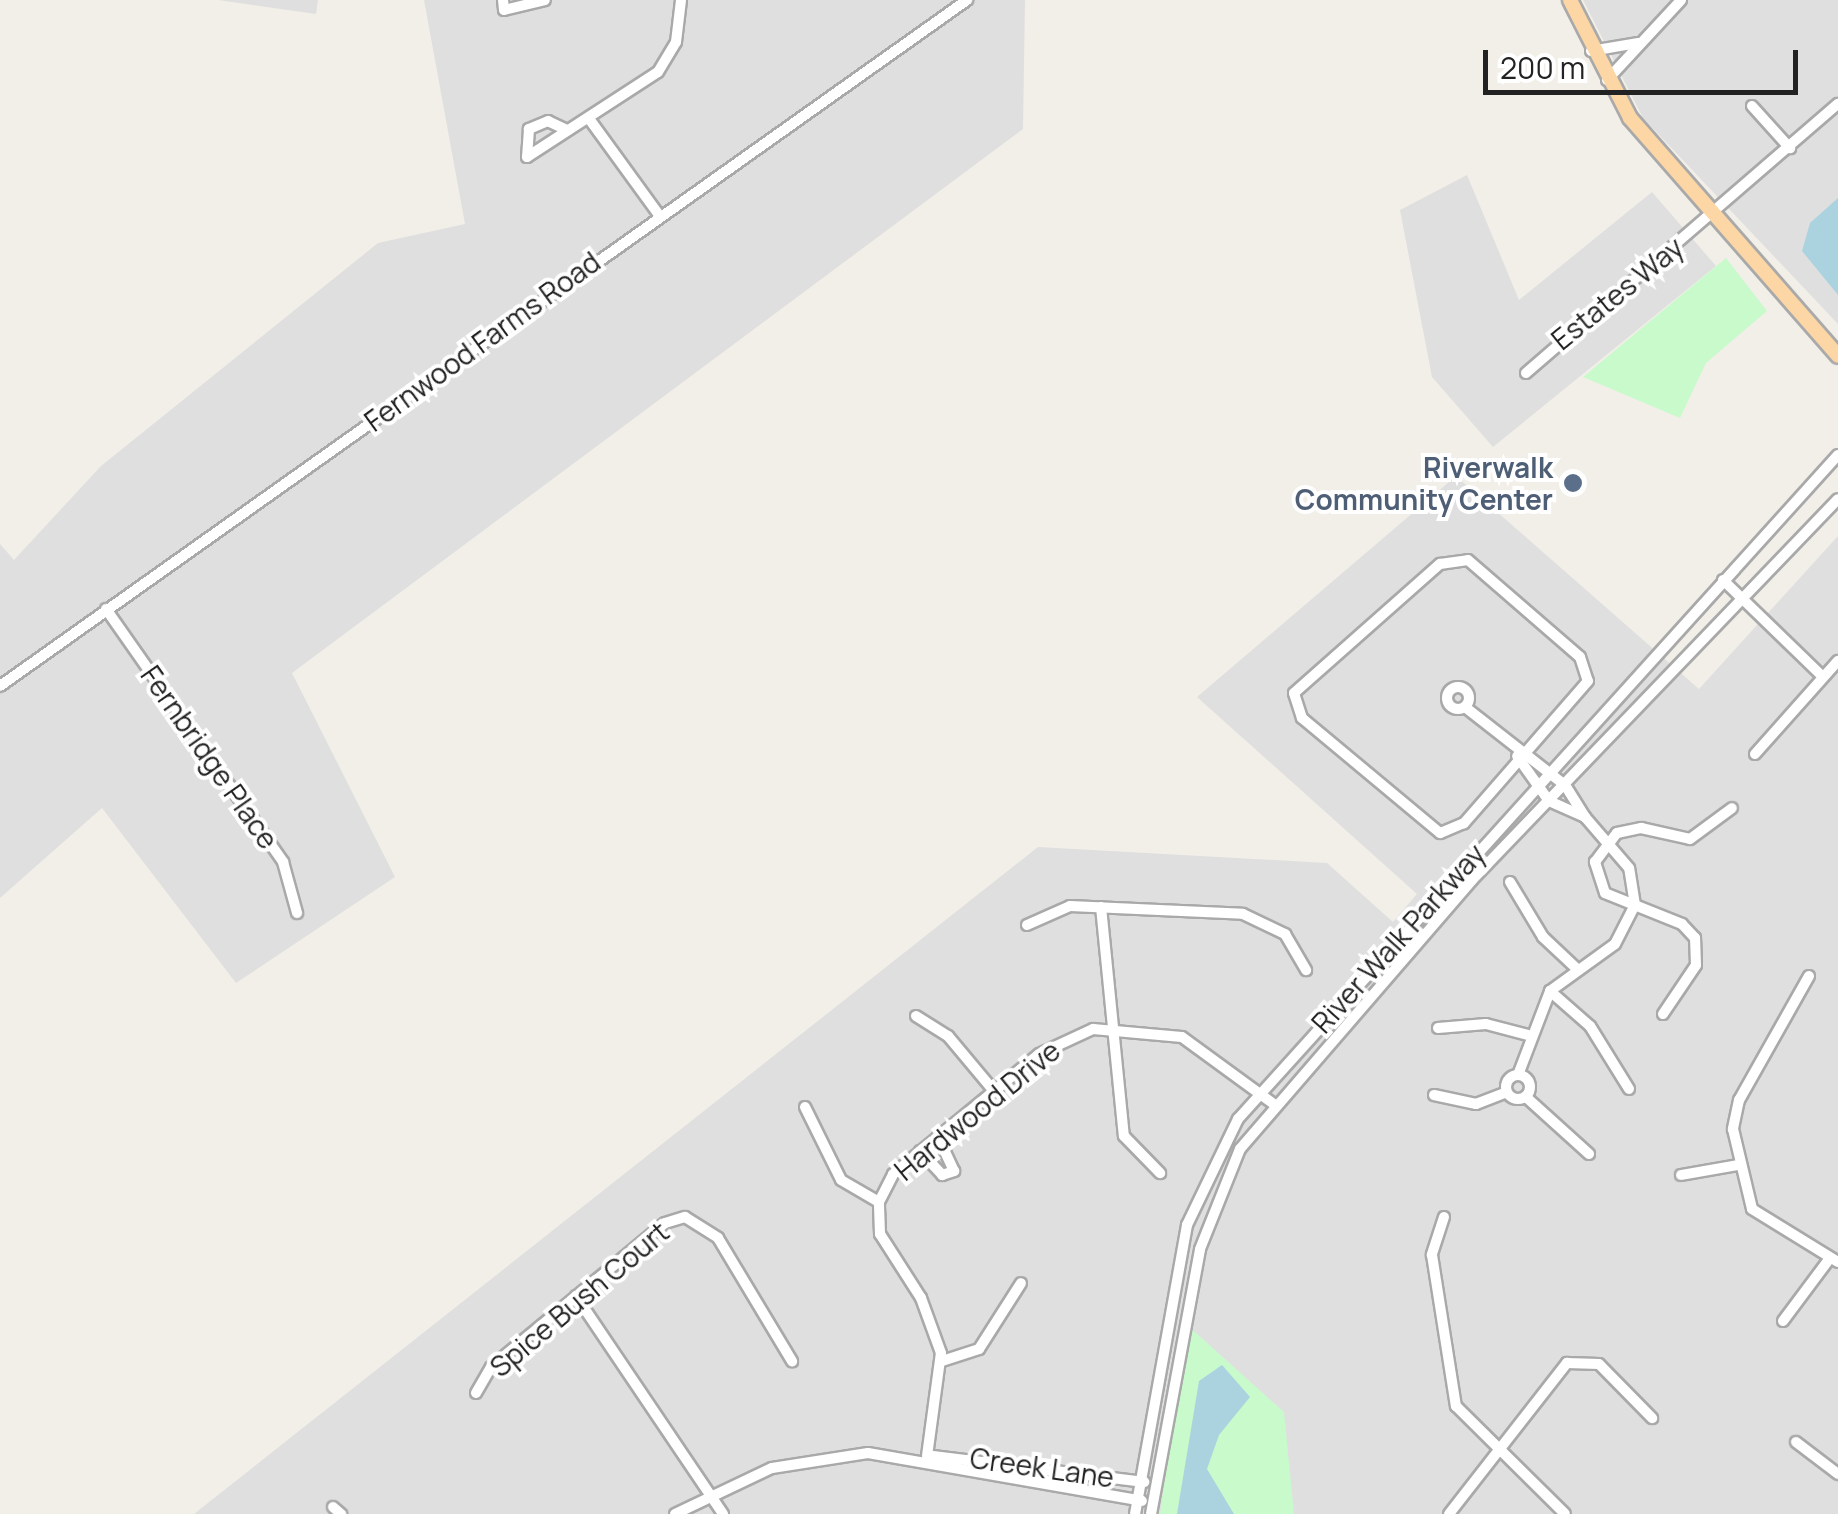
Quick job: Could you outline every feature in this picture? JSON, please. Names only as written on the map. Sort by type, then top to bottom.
[{"type":"main road","points":[[1570,0],[1606,80],[1713,218],[1838,356]]},
{"type":"street","points":[[503,0],[504,10],[545,0]]},
{"type":"street","points":[[566,130],[590,120],[668,61],[681,0]]},
{"type":"street","name":"Fernwood Farms Road","points":[[0,686],[658,215],[966,0]]},
{"type":"street","points":[[1606,80],[1680,0]]},
{"type":"street","points":[[1590,50],[1639,43]]},
{"type":"street","name":"Estates Way","points":[[1526,373],[1713,218],[1838,104]]},
{"type":"street","points":[[1752,106],[1790,148]]},
{"type":"street","points":[[590,120],[658,215]]},
{"type":"street","name":"River Walk Parkway","points":[[1135,1514],[1187,1225],[1222,1146],[1260,1092],[1838,455]]},
{"type":"street","name":"River Walk Parkway","points":[[1152,1509],[1209,1219],[1240,1150],[1274,1104],[1549,801],[1838,499]]},
{"type":"street","points":[[1468,560],[1587,670],[1583,694],[1517,755],[1464,823],[1434,832],[1302,718],[1294,693],[1440,564],[1468,560]]},
{"type":"street","points":[[1723,580],[1823,676]]},
{"type":"street","name":"Fernbridge Place","points":[[106,609],[283,862],[297,913]]},
{"type":"street","points":[[1755,754],[1838,661]]},
{"type":"street","points":[[1465,706],[1517,755],[1535,787],[1549,801],[1585,817]]},
{"type":"street","points":[[1508,1092],[1518,1075],[1528,1035],[1550,992],[1615,944],[1635,905],[1629,868],[1585,817],[1565,784],[1550,771],[1517,755]]},
{"type":"street","points":[[1608,840],[1641,828],[1690,839],[1732,808]]},
{"type":"street","points":[[1608,840],[1596,883],[1635,905],[1682,924],[1698,946],[1693,972],[1664,1014]]},
{"type":"street","points":[[1510,882],[1543,937],[1577,969]]},
{"type":"street","points":[[1027,925],[1056,907],[1252,916],[1285,934],[1306,970]]},
{"type":"street","points":[[1101,908],[1124,1136],[1160,1173]]},
{"type":"street","points":[[1783,1321],[1834,1260],[1758,1217],[1738,1165],[1739,1100],[1809,976]]},
{"type":"street","points":[[1550,992],[1590,1026],[1629,1089]]},
{"type":"street","points":[[916,1016],[948,1036],[994,1091]]},
{"type":"street","points":[[1438,1028],[1486,1024],[1528,1035]]},
{"type":"street","name":"Hardwood Drive","points":[[927,1456],[942,1361],[921,1298],[880,1234],[878,1202],[920,1151],[1059,1042],[1112,1027],[1182,1037],[1274,1104]]},
{"type":"street","points":[[1518,1075],[1530,1083],[1526,1097]]},
{"type":"street","points":[[1434,1095],[1476,1104],[1508,1092],[1526,1097],[1588,1154]]},
{"type":"street","points":[[805,1107],[841,1180],[878,1202]]},
{"type":"street","points":[[920,1151],[942,1175],[954,1171],[938,1136]]},
{"type":"street","points":[[1682,1175],[1738,1165]]},
{"type":"street","points":[[1444,1217],[1432,1255],[1453,1396],[1470,1427],[1565,1514]]},
{"type":"street","name":"Spice Bush Court","points":[[476,1394],[491,1367],[666,1223],[695,1219],[728,1254],[792,1361]]},
{"type":"street","points":[[942,1361],[980,1349],[1021,1284]]},
{"type":"street","points":[[576,1296],[723,1514]]},
{"type":"street","points":[[1449,1514],[1554,1372],[1575,1360],[1621,1380],[1652,1418]]},
{"type":"street","points":[[1796,1442],[1838,1474]]},
{"type":"street","name":"Creek Lane","points":[[927,1456],[1137,1500],[1152,1509]]},
{"type":"street","name":"Creek Lane","points":[[676,1514],[709,1494],[810,1458],[927,1456],[1156,1484]]},
{"type":"shaded area","points":[[218,0],[318,0],[316,14]]},
{"type":"shaded area","points":[[424,0],[1025,0],[1023,129],[292,673],[395,877],[236,983],[102,808],[0,898],[0,544],[14,560],[101,466],[378,243],[465,224]]},
{"type":"shaded area","points":[[1583,0],[1838,0],[1838,324],[1643,118]]},
{"type":"shaded area","points":[[1467,175],[1519,300],[1652,192],[1716,266],[1493,447],[1432,377],[1400,210]]},
{"type":"shaded area","points":[[1456,476],[1699,689],[1838,536],[1838,1514],[194,1514],[1038,847],[1327,863],[1393,922],[1417,894],[1197,697]]},
{"type":"green space","points":[[1726,258],[1767,311],[1706,363],[1680,418],[1583,377]]},
{"type":"green space","points":[[1186,1324],[1284,1412],[1294,1514],[1160,1514]]},
{"type":"water","points":[[1838,198],[1838,295],[1802,251],[1810,223]]},
{"type":"water","points":[[1222,1365],[1250,1397],[1219,1435],[1207,1469],[1234,1514],[1177,1514],[1199,1381]]},
{"type":"place","name":"Riverwalk Community Center","points":[[1573,483]]}]
